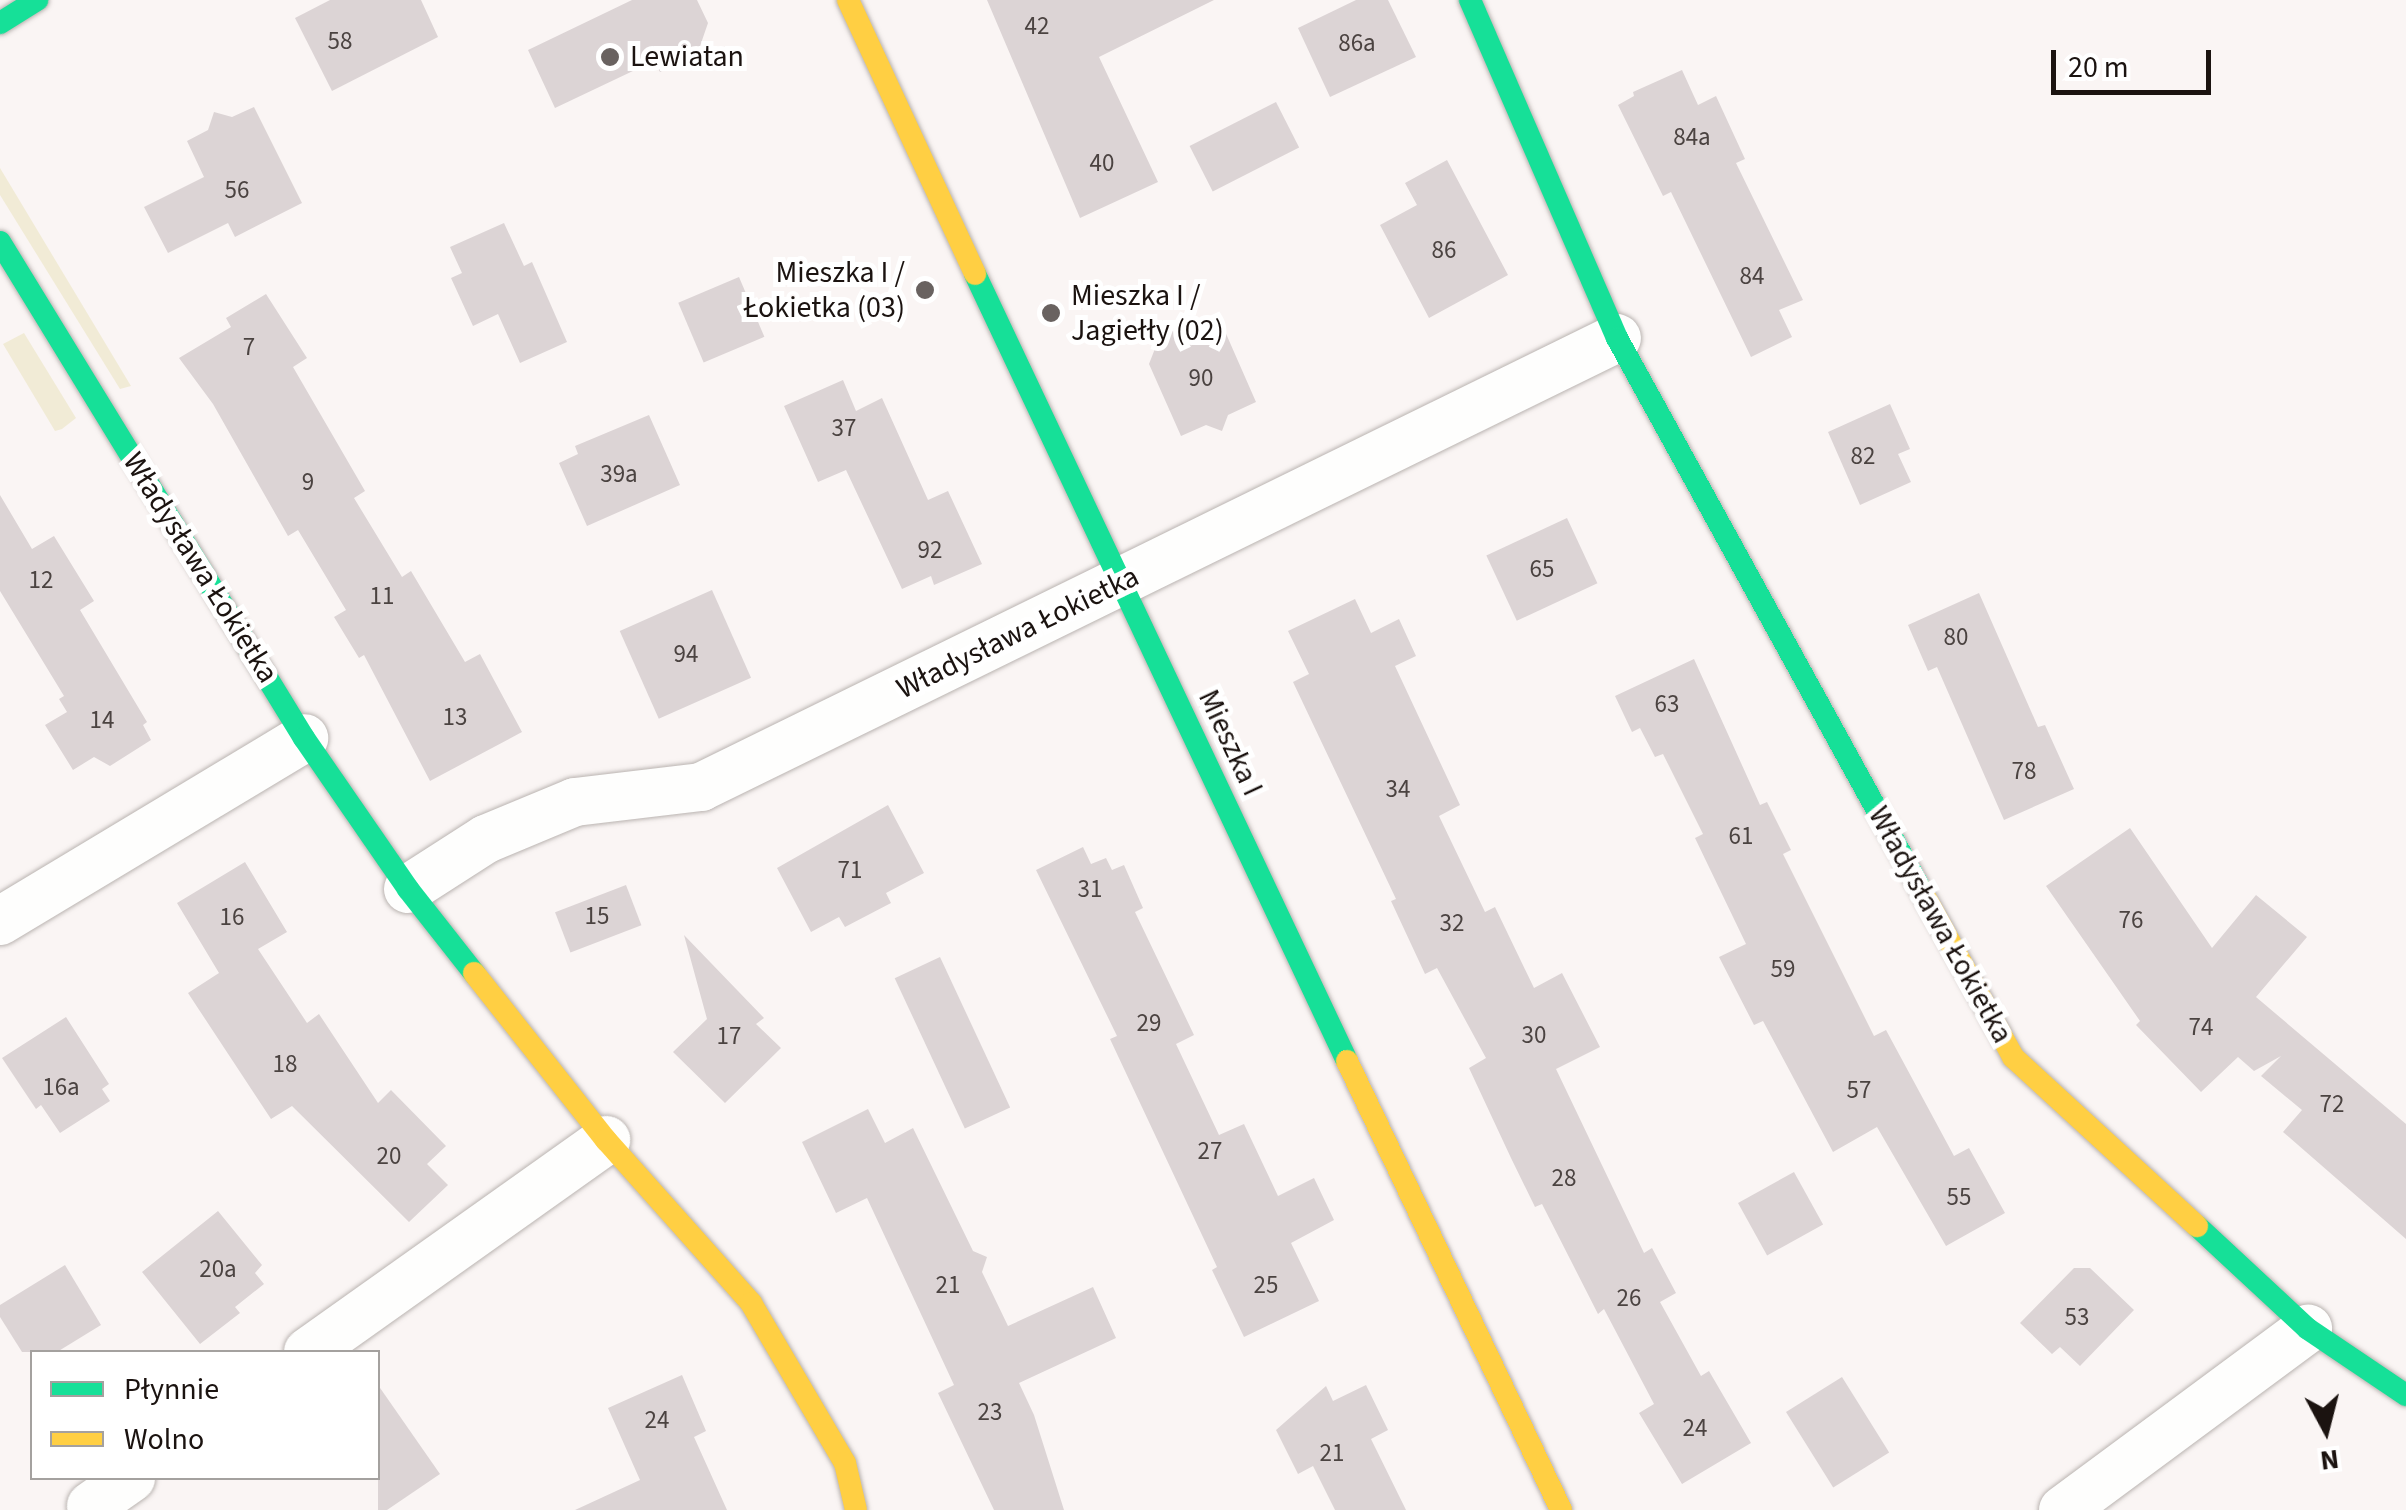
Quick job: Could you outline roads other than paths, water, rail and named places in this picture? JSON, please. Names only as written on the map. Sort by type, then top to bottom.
[{"type":"street","points":[[0,23],[37,0]]},
{"type":"street","name":"Mieszka I","points":[[848,0],[1561,1510]]},
{"type":"street","name":"Władysława Łokietka","points":[[1470,0],[1617,338],[2012,1057],[2308,1329],[2406,1395]]},
{"type":"street","name":"Władysława Łokietka","points":[[0,242],[304,738],[408,889],[606,1140],[752,1302],[845,1463],[856,1510]]},
{"type":"street","name":"Władysława Łokietka","points":[[408,889],[486,840],[575,802],[701,787],[1617,338]]},
{"type":"street","points":[[0,921],[304,738]]},
{"type":"street","points":[[311,1350],[606,1140]]},
{"type":"street","points":[[2062,1510],[2308,1329]]},
{"type":"street","points":[[91,1506],[128,1480]]},
{"type":"place","name":"Lewiatan","points":[[610,57]]},
{"type":"place","name":"Mieszka I / Łokietka (03)","points":[[925,290]]},
{"type":"place","name":"Mieszka I / Jagiełły (02)","points":[[1051,313]]}]
